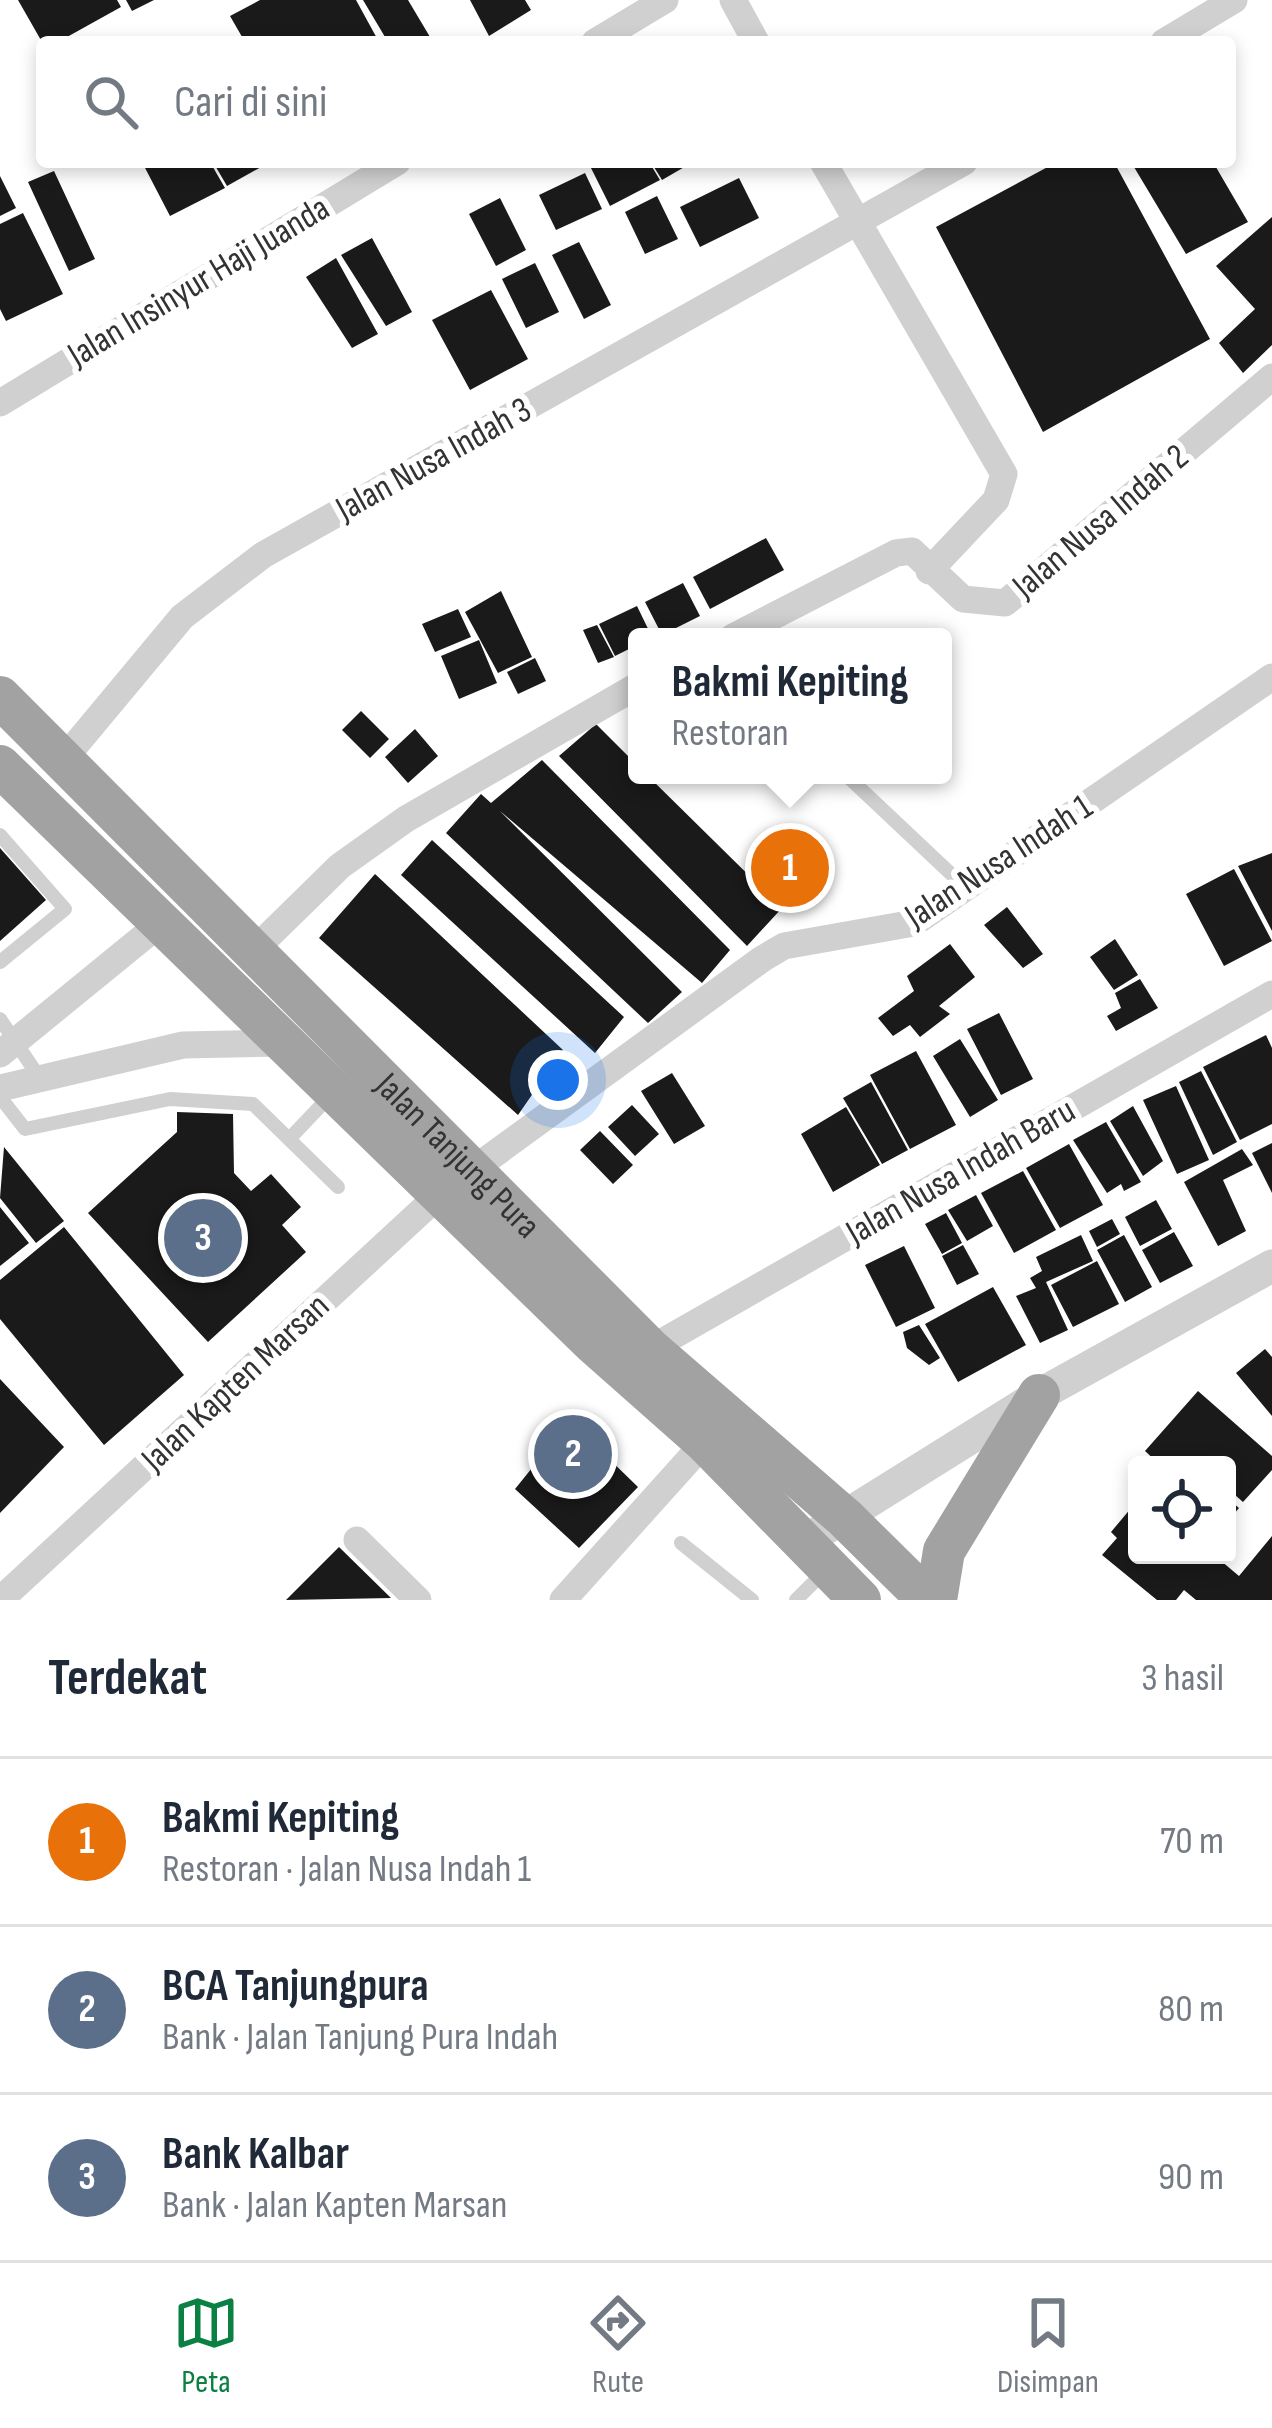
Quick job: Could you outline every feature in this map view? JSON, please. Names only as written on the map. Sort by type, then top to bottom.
[{"type":"highway","name":"Jalan Tanjung Pura","points":[[0,697],[252,952],[457,1181],[576,1327],[705,1442],[860,1600]]},
{"type":"highway","name":"Jalan Tanjung Pura","points":[[4,781],[163,921],[335,1091],[457,1181],[932,1600]]},
{"type":"highway","points":[[932,1600],[944,1551],[1039,1395]]},
{"type":"street","points":[[605,36],[664,0]]},
{"type":"street","points":[[733,0],[753,36]]},
{"type":"street","points":[[1174,36],[1234,0]]},
{"type":"street","name":"Jalan Insinyur Haji Juanda","points":[[0,403],[387,168]]},
{"type":"street","points":[[826,168],[1004,474],[996,500],[929,571]]},
{"type":"street","name":"Jalan Nusa Indah 3","points":[[63,760],[182,616],[250,564],[954,168]]},
{"type":"street","name":"Jalan Nusa Indah 2","points":[[750,628],[896,553],[912,550],[929,571],[963,598],[1005,603],[1272,377]]},
{"type":"street","name":"Jalan Nusa Indah 1","points":[[457,1181],[773,952],[811,940],[888,932],[925,916],[1272,677]]},
{"type":"street","points":[[252,952],[340,866],[406,819],[628,691]]},
{"type":"street","points":[[5,1038],[163,921]]},
{"type":"street","name":"Jalan Nusa Indah Baru","points":[[650,1349],[1272,994]]},
{"type":"street","points":[[0,1093],[39,1077],[183,1045],[285,1043]]},
{"type":"street","name":"Jalan Kapten Marsan","points":[[0,1600],[457,1181]]},
{"type":"street","points":[[815,1556],[844,1518],[1039,1395],[1272,1265]]},
{"type":"street","points":[[563,1600],[705,1442]]},
{"type":"street","points":[[357,1540],[418,1600]]},
{"type":"lane","points":[[856,784],[967,889]]},
{"type":"lane","points":[[0,835],[64,909],[0,962]]},
{"type":"lane","points":[[5,1038],[39,1077]]},
{"type":"lane","points":[[291,1137],[335,1091]]},
{"type":"lane","points":[[0,1093],[25,1129],[170,1099],[240,1102],[264,1109],[338,1187]]},
{"type":"lane","points":[[681,1544],[752,1600]]},
{"type":"lane","points":[[796,1600],[815,1556]]},
{"type":"building","points":[[18,0],[117,0],[121,7],[69,36],[39,36]]},
{"type":"building","points":[[126,0],[154,0],[132,11]]},
{"type":"building","points":[[260,0],[356,0],[376,36],[242,36],[230,16]]},
{"type":"building","points":[[363,0],[408,0],[429,36],[384,36]]},
{"type":"building","points":[[470,0],[525,0],[531,10],[489,36]]},
{"type":"building","points":[[145,168],[213,168],[225,188],[170,216]]},
{"type":"building","points":[[216,168],[259,168],[227,186]]},
{"type":"building","points":[[591,168],[653,168],[660,180],[610,206]]},
{"type":"building","points":[[655,168],[683,168],[662,180]]},
{"type":"building","points":[[1046,168],[1117,168],[1210,339],[1043,432],[936,227]]},
{"type":"building","points":[[1135,168],[1216,168],[1248,222],[1186,254]]},
{"type":"building","points":[[54,171],[95,259],[69,271],[28,182]]},
{"type":"building","points":[[585,173],[602,209],[556,230],[539,195]]},
{"type":"building","points":[[0,176],[16,208],[0,216]]},
{"type":"building","points":[[739,178],[759,218],[700,247],[680,207]]},
{"type":"building","points":[[657,196],[678,239],[645,254],[625,212]]},
{"type":"building","points":[[500,198],[526,250],[496,266],[469,214]]},
{"type":"building","points":[[23,213],[63,294],[6,321],[0,309],[0,224]]},
{"type":"building","points":[[1272,217],[1272,345],[1243,373],[1219,343],[1255,309],[1216,266]]},
{"type":"building","points":[[372,238],[412,312],[386,326],[341,255]]},
{"type":"building","points":[[579,242],[611,305],[584,319],[552,255]]},
{"type":"building","points":[[336,258],[378,334],[352,348],[306,277]]},
{"type":"building","points":[[535,263],[559,312],[526,328],[502,279]]},
{"type":"building","points":[[491,290],[528,359],[470,390],[432,320]]},
{"type":"building","points":[[766,538],[784,570],[710,609],[693,577]]},
{"type":"building","points":[[683,583],[700,616],[676,628],[658,628],[645,602]]},
{"type":"building","points":[[501,591],[532,657],[498,673],[465,612]]},
{"type":"building","points":[[637,606],[648,628],[628,628],[628,650],[615,656],[599,624]]},
{"type":"building","points":[[458,609],[471,637],[435,652],[422,624]]},
{"type":"building","points":[[597,625],[614,657],[598,663],[583,630]]},
{"type":"building","points":[[479,640],[497,683],[459,699],[441,656]]},
{"type":"building","points":[[535,658],[546,681],[518,694],[507,672]]},
{"type":"building","points":[[361,711],[389,739],[370,758],[342,730]]},
{"type":"building","points":[[596,724],[628,756],[628,784],[656,784],[782,908],[747,946],[559,756]]},
{"type":"building","points":[[415,729],[438,756],[408,783],[385,757]]},
{"type":"building","points":[[542,760],[730,950],[702,983],[500,811],[682,992],[648,1023],[446,833],[481,794],[491,803]]},
{"type":"building","points":[[432,840],[624,1017],[595,1053],[401,875]]},
{"type":"building","points":[[0,848],[46,900],[0,941]]},
{"type":"building","points":[[1272,853],[1272,931],[1238,866]]},
{"type":"building","points":[[1234,869],[1272,941],[1224,966],[1186,894]]},
{"type":"building","points":[[375,874],[563,1050],[518,1115],[319,938]]},
{"type":"building","points":[[1007,907],[1043,954],[1023,968],[984,925]]},
{"type":"building","points":[[1115,939],[1138,975],[1114,990],[1090,957]]},
{"type":"building","points":[[950,944],[975,977],[939,1006],[950,1014],[920,1037],[910,1025],[893,1036],[878,1018],[914,991],[907,976]]},
{"type":"building","points":[[1140,979],[1158,1008],[1116,1031],[1107,1016],[1121,1008],[1115,993]]},
{"type":"building","points":[[999,1013],[1033,1079],[1001,1095],[967,1029]]},
{"type":"building","points":[[1266,1035],[1272,1048],[1272,1124],[1240,1140],[1203,1067]]},
{"type":"building","points":[[960,1039],[998,1100],[970,1117],[933,1056]]},
{"type":"building","points":[[916,1051],[956,1125],[910,1149],[870,1075]]},
{"type":"building","points":[[1201,1071],[1237,1142],[1213,1155],[1179,1082]]},
{"type":"building","points":[[672,1073],[705,1126],[674,1144],[641,1091]]},
{"type":"building","points":[[871,1082],[908,1150],[882,1164],[843,1098]]},
{"type":"building","points":[[1176,1086],[1209,1160],[1177,1174],[1143,1100]]},
{"type":"building","points":[[632,1105],[659,1134],[635,1156],[608,1127]]},
{"type":"building","points":[[1133,1106],[1163,1161],[1143,1176],[1110,1121]]},
{"type":"building","points":[[846,1107],[880,1165],[833,1192],[801,1134]]},
{"type":"building","points":[[177,1112],[233,1114],[234,1173],[251,1191],[271,1174],[301,1207],[282,1225],[306,1252],[208,1342],[88,1213],[177,1132]]},
{"type":"building","points":[[1106,1122],[1141,1182],[1124,1191],[1121,1184],[1107,1193],[1073,1140]]},
{"type":"building","points":[[600,1131],[633,1165],[613,1184],[580,1150]]},
{"type":"building","points":[[1272,1143],[1272,1193],[1252,1153]]},
{"type":"building","points":[[1069,1144],[1103,1205],[1060,1228],[1026,1168]]},
{"type":"building","points":[[4,1147],[64,1221],[36,1243],[0,1198]]},
{"type":"building","points":[[1242,1149],[1253,1165],[1223,1180],[1246,1231],[1218,1246],[1184,1182]]},
{"type":"building","points":[[1023,1171],[1056,1230],[1014,1253],[981,1193]]},
{"type":"building","points":[[976,1195],[993,1226],[967,1241],[948,1210]]},
{"type":"building","points":[[1156,1200],[1172,1229],[1140,1246],[1125,1217]]},
{"type":"building","points":[[0,1207],[29,1243],[0,1266]]},
{"type":"building","points":[[946,1213],[962,1243],[942,1254],[925,1224]]},
{"type":"building","points":[[1112,1219],[1120,1234],[1097,1247],[1089,1231]]},
{"type":"building","points":[[64,1227],[184,1375],[104,1445],[0,1319],[0,1280]]},
{"type":"building","points":[[1174,1232],[1193,1266],[1160,1283],[1142,1250]]},
{"type":"building","points":[[1081,1235],[1093,1261],[1046,1282],[1068,1330],[1040,1343],[1016,1296],[1036,1288],[1030,1278],[1042,1271],[1036,1257]]},
{"type":"building","points":[[1124,1235],[1152,1287],[1125,1302],[1097,1250]]},
{"type":"building","points":[[963,1245],[979,1274],[957,1285],[942,1256]]},
{"type":"building","points":[[904,1246],[935,1308],[896,1327],[865,1265]]},
{"type":"building","points":[[1097,1261],[1119,1304],[1073,1327],[1051,1285]]},
{"type":"building","points":[[993,1287],[1026,1345],[958,1382],[925,1324]]},
{"type":"building","points":[[919,1325],[940,1358],[929,1365],[907,1348],[903,1332]]},
{"type":"building","points":[[1265,1349],[1272,1357],[1272,1416],[1236,1373]]},
{"type":"building","points":[[0,1379],[64,1447],[0,1513]]},
{"type":"building","points":[[1198,1391],[1272,1456],[1272,1470],[1243,1502],[1236,1496],[1236,1456],[1150,1456],[1145,1451]]},
{"type":"building","points":[[570,1421],[638,1487],[579,1548],[515,1489]]},
{"type":"building","points":[[1128,1512],[1128,1564],[1225,1564],[1239,1576],[1272,1536],[1272,1600],[1196,1600],[1184,1590],[1176,1600],[1157,1600],[1102,1555],[1117,1538],[1111,1532]]},
{"type":"building","points":[[339,1547],[391,1598],[286,1600]]},
{"type":"place","name":"Bakmi Kepiting","points":[[790,868]]},
{"type":"place","name":"Bank Kalbar","points":[[203,1238]]},
{"type":"place","name":"BCA Tanjungpura","points":[[573,1454]]}]
